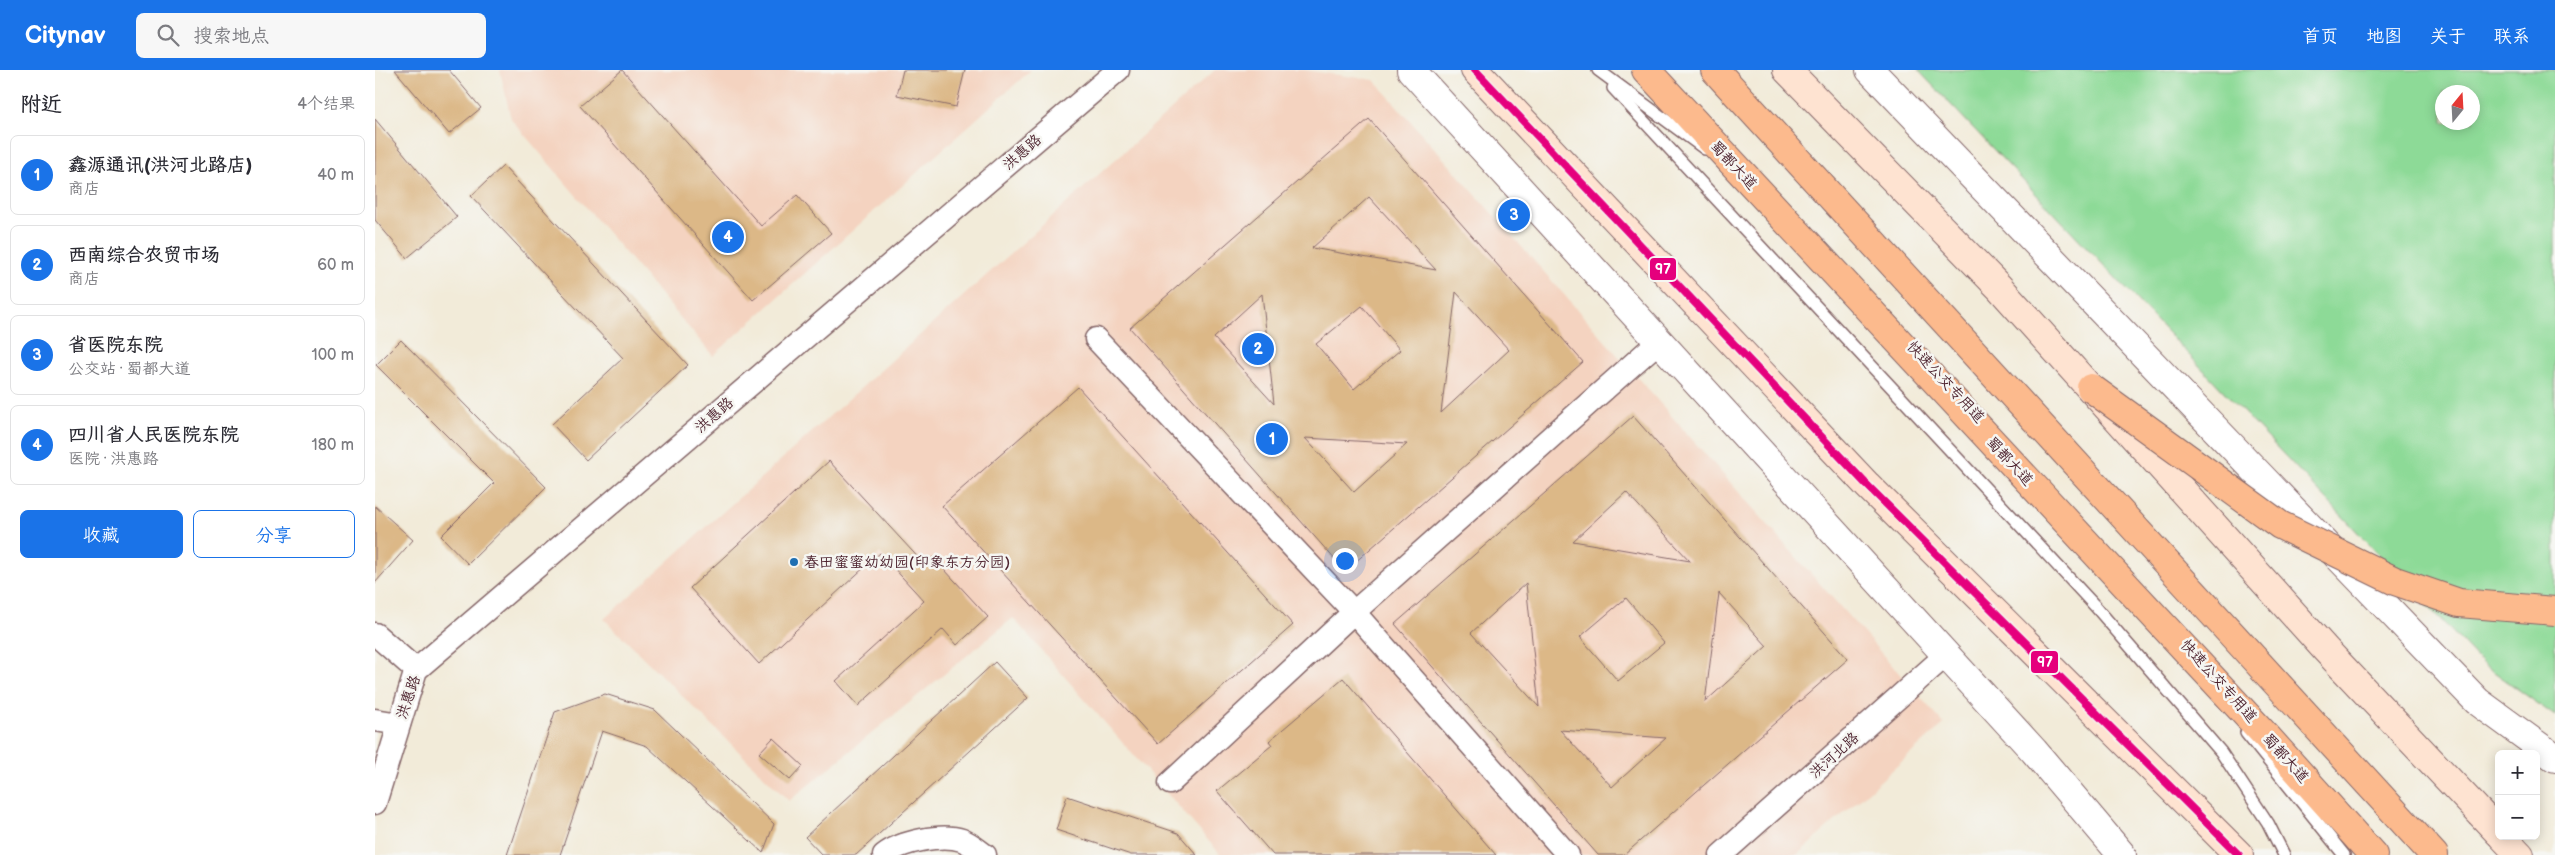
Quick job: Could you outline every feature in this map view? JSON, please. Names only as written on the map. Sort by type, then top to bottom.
[{"type":"main road","points":[[1475,70],[1867,485],[2239,855]]},
{"type":"main road","name":"蜀都大道","points":[[1646,70],[2267,737],[2373,855]]},
{"type":"main road","points":[[1715,70],[2434,855]]},
{"type":"main road","points":[[1787,70],[1999,287],[2325,650],[2495,829]]},
{"type":"main road","points":[[2091,388],[2280,525],[2395,581],[2459,603],[2555,611]]},
{"type":"main road","points":[[2506,840],[2520,855]]},
{"type":"street","name":"洪惠路","points":[[375,803],[416,670],[1117,70]]},
{"type":"street","points":[[1411,70],[2034,751],[2122,855]]},
{"type":"street","points":[[1869,70],[2477,701],[2555,758]]},
{"type":"street","points":[[1097,339],[1354,612],[1568,855]]},
{"type":"street","points":[[1170,783],[1354,612],[1659,340]]},
{"type":"street","points":[[375,634],[416,670]]},
{"type":"street","name":"洪河北路","points":[[1721,855],[1946,655]]},
{"type":"street","points":[[375,720],[399,724]]},
{"type":"street","points":[[884,855],[894,847],[927,838],[961,840],[985,855]]},
{"type":"lane","name":"快速公交专用道","points":[[1597,70],[2095,606],[2221,752],[2268,823],[2285,855]]},
{"type":"lane","name":"快速公交专用道","points":[[1597,70],[1727,166],[2234,719],[2344,855]]},
{"type":"shaded area","points":[[500,70],[1031,70],[713,356],[511,119]]},
{"type":"shaded area","points":[[1215,70],[1304,70],[1374,80],[1944,724],[1797,855],[1221,855],[1013,618],[789,801],[604,619]]},
{"type":"green space","points":[[1918,70],[2555,70],[2555,716],[2483,664]]},
{"type":"building","points":[[395,70],[449,70],[481,108],[449,134]]},
{"type":"building","points":[[622,70],[761,226],[797,195],[831,233],[753,300],[580,106]]},
{"type":"building","points":[[903,70],[965,70],[956,107],[897,95]]},
{"type":"building","points":[[375,119],[457,217],[407,258],[375,220]]},
{"type":"building","points":[[1369,119],[1583,362],[1345,571],[1130,328]],"holes":[[[1369,197],[1436,270],[1312,248]],[[1456,292],[1509,350],[1441,413]],[[1262,294],[1274,404],[1214,338]],[[1362,306],[1400,350],[1354,389],[1316,344]],[[1305,438],[1407,444],[1354,492]]]},
{"type":"building","points":[[503,166],[688,365],[586,460],[552,424],[623,358],[471,196]]},
{"type":"building","points":[[401,340],[546,487],[468,564],[441,536],[494,483],[376,365]]},
{"type":"building","points":[[1078,387],[1293,625],[1158,744],[942,506]]},
{"type":"building","points":[[1633,416],[1848,659],[1624,855],[1598,855],[1395,624]],"holes":[[[1626,492],[1690,561],[1573,541]],[[1526,583],[1539,707],[1471,633]],[[1719,593],[1767,646],[1705,702]],[[1626,598],[1664,643],[1618,681],[1580,637]],[[1560,730],[1666,738],[1612,787]]]},
{"type":"building","name":"春田蜜蜜幼幼园(印象东方分园)","points":[[829,461],[925,565],[933,557],[988,617],[957,645],[943,629],[858,706],[836,681],[924,601],[880,553],[759,664],[690,588]]},
{"type":"building","points":[[375,506],[413,540],[375,583]]},
{"type":"building","points":[[995,662],[1028,698],[856,855],[822,855],[805,837]]},
{"type":"building","points":[[1343,678],[1496,855],[1273,855],[1217,791],[1272,745],[1269,741]]},
{"type":"building","points":[[605,694],[655,710],[774,824],[763,853],[647,746],[602,731],[560,855],[507,855],[555,712]]},
{"type":"building","points":[[773,738],[803,766],[790,780],[759,753]]},
{"type":"building","points":[[1067,796],[1178,833],[1197,855],[1131,855],[1056,830]]},
{"type":"transit line","name":"97","points":[[1475,70],[1867,485],[2239,855]]},
{"type":"place","name":"省医院东院","points":[[1514,215]]},
{"type":"place","name":"四川省人民医院东院","points":[[728,237]]},
{"type":"place","name":"西南综合农贸市场","points":[[1258,349]]},
{"type":"place","name":"鑫源通讯(洪河北路店)","points":[[1272,439]]},
{"type":"place","name":"春田蜜蜜幼幼园(印象东方分园)","points":[[794,562]]}]
